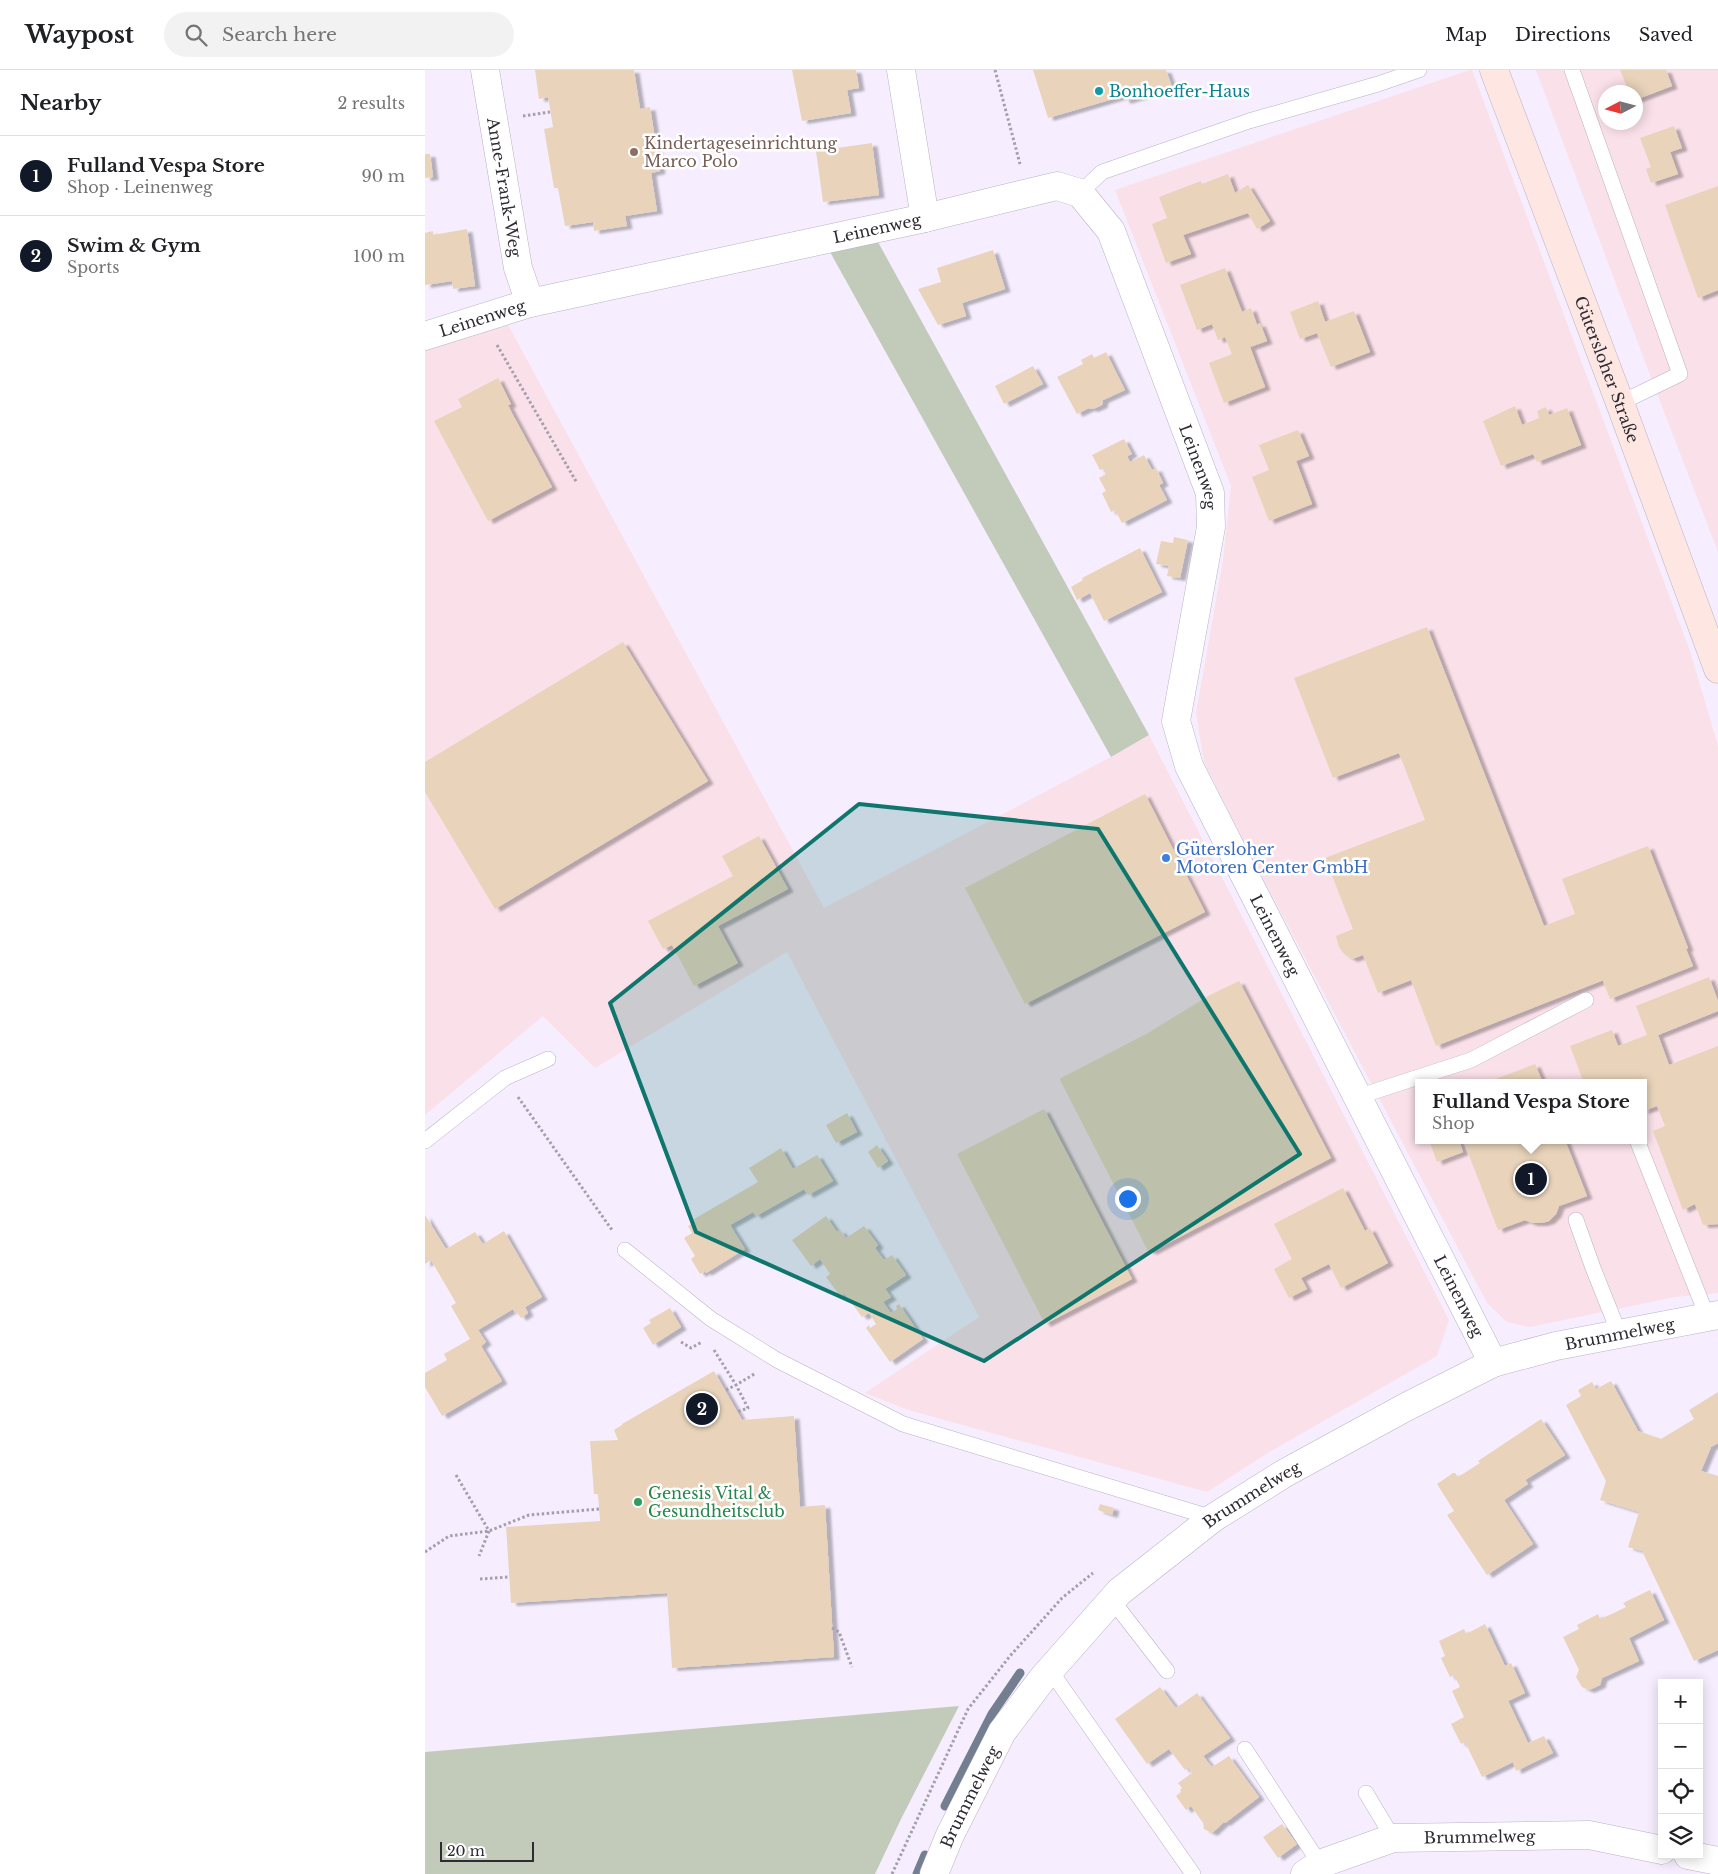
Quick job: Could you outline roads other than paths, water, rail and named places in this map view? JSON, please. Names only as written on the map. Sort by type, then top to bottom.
[{"type":"main road","name":"Gütersloher Straße","points":[[1495,70],[1718,669]]},
{"type":"street","name":"Anne-Frank-Weg","points":[[485,70],[518,268],[530,304]]},
{"type":"street","points":[[901,70],[925,218]]},
{"type":"street","name":"Leinenweg","points":[[425,336],[530,304],[925,218],[1057,186],[1080,193],[1111,231],[1209,493],[1211,527],[1176,721],[1189,766],[1493,1363]]},
{"type":"street","name":"Brummelweg","points":[[933,1874],[950,1835],[1002,1732],[1050,1670],[1119,1592],[1213,1518],[1285,1473],[1406,1407],[1493,1363],[1556,1346],[1713,1316]]},
{"type":"street","name":"Brummelweg","points":[[1313,1869],[1393,1838],[1589,1835],[1658,1849]]},
{"type":"street","points":[[1703,1858],[1718,1862]]},
{"type":"lane","points":[[1080,193],[1102,172],[1249,121],[1378,84],[1419,70]]},
{"type":"lane","points":[[1572,70],[1680,374],[1620,403]]},
{"type":"lane","points":[[1357,1098],[1471,1060],[1587,1000]]},
{"type":"lane","points":[[425,1140],[505,1078],[548,1059]]},
{"type":"lane","points":[[1639,1144],[1713,1316]]},
{"type":"lane","points":[[1576,1220],[1619,1333]]},
{"type":"lane","points":[[625,1250],[711,1319],[777,1360],[903,1424],[1213,1518]]},
{"type":"lane","points":[[1112,1600],[1167,1671]]},
{"type":"lane","points":[[1050,1670],[1193,1874]]},
{"type":"lane","points":[[1245,1749],[1313,1869]]},
{"type":"lane","points":[[1366,1793],[1393,1838]]},
{"type":"waterway","points":[[945,1806],[992,1714],[1020,1673]]},
{"type":"waterway","points":[[917,1874],[925,1855]]},
{"type":"place","name":"Bonhoeffer-Haus","points":[[1099,91]]},
{"type":"place","name":"Kindertageseinrichtung Marco Polo","points":[[634,152]]},
{"type":"place","name":"Gütersloher Motoren Center GmbH","points":[[1166,858]]},
{"type":"place","name":"Fulland Vespa Store","points":[[1531,1179]]},
{"type":"place","name":"Swim & Gym","points":[[702,1409]]},
{"type":"place","name":"Genesis Vital & Gesundheitsclub","points":[[638,1502]]}]
